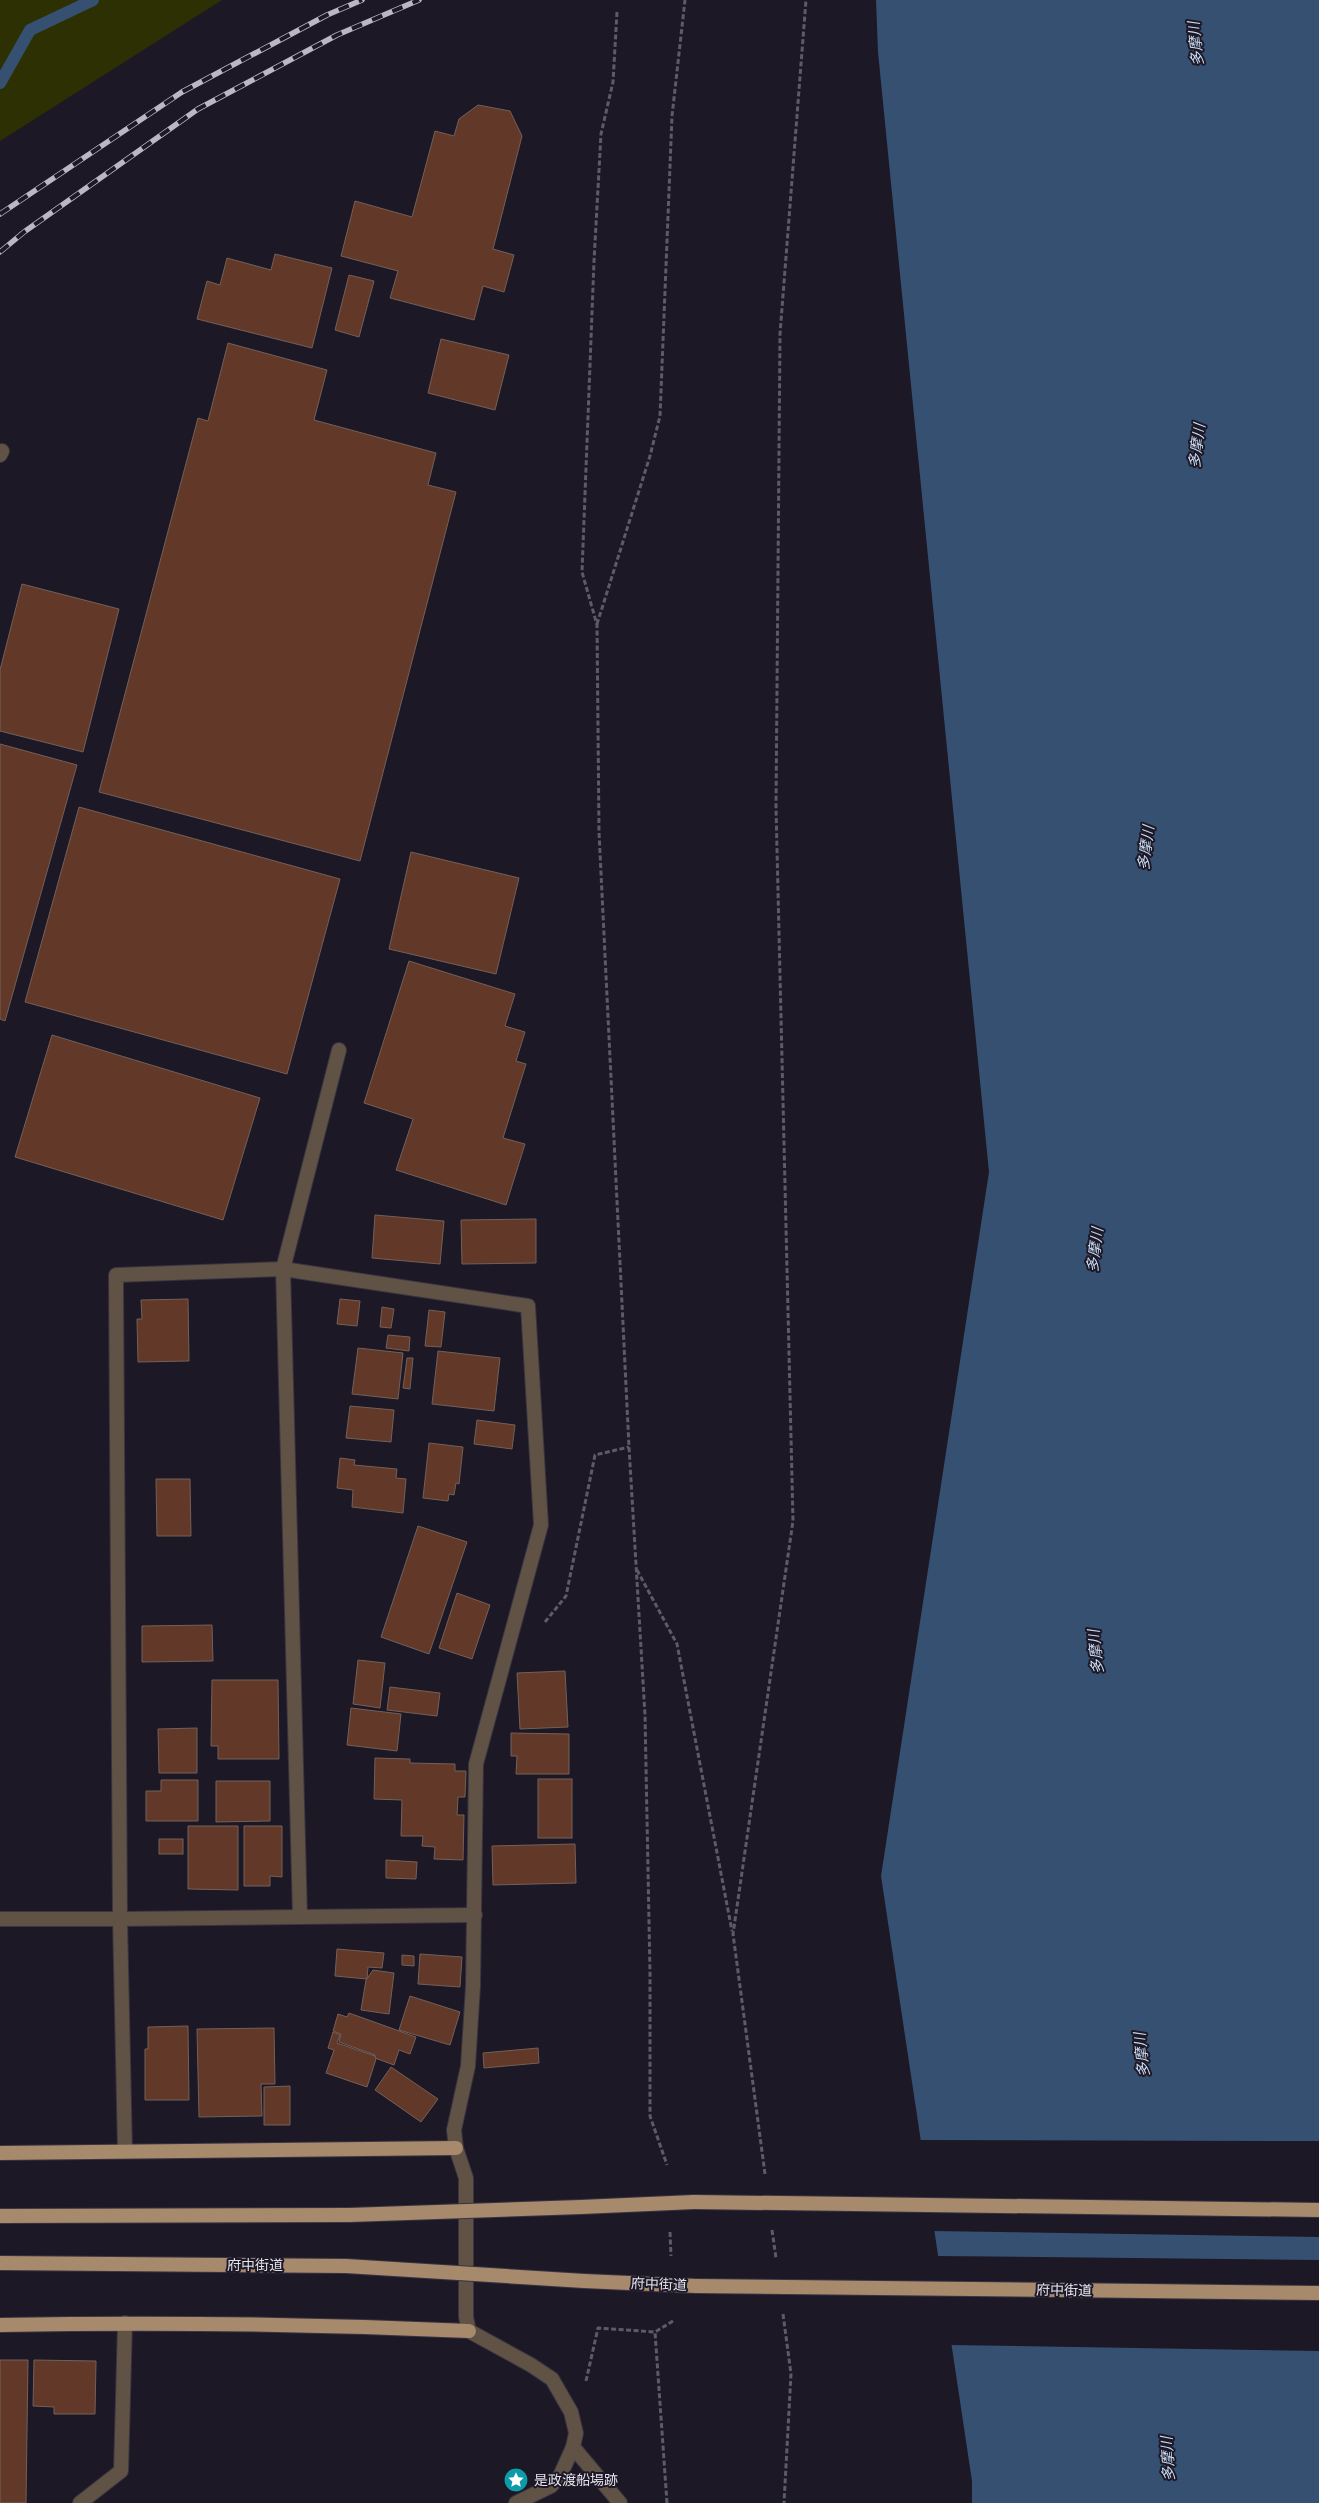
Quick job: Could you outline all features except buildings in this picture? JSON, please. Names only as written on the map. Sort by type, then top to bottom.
[{"type":"main road","points":[[0,2152],[456,2148]]},
{"type":"main road","points":[[0,2216],[349,2215],[694,2202],[1319,2210]]},
{"type":"main road","name":"府中街道","points":[[0,2263],[346,2266],[696,2286],[1319,2293]]},
{"type":"main road","points":[[0,2325],[125,2323],[352,2326],[469,2331]]},
{"type":"street","points":[[300,1917],[283,1270],[339,1050]]},
{"type":"street","points":[[125,2151],[120,1919],[116,1275],[283,1270],[528,1306],[541,1525],[511,1642],[476,1764],[476,1916],[468,2066],[454,2130],[456,2148],[466,2178],[466,2317],[469,2331],[531,2364],[552,2379],[571,2412],[576,2433],[573,2447],[560,2476],[551,2486],[516,2503]]},
{"type":"street","points":[[0,1920],[476,1916]]},
{"type":"street","points":[[80,2503],[121,2471],[125,2323]]},
{"type":"street","points":[[573,2447],[620,2503]]},
{"type":"path","points":[[597,624],[650,456],[660,416],[672,116],[685,0]]},
{"type":"path","points":[[733,1934],[793,1521],[776,807],[780,354],[806,0]]},
{"type":"path","points":[[617,12],[613,82],[601,134],[594,260],[582,572],[597,624],[599,832],[629,1447],[645,1715],[650,1973],[650,2116],[667,2165]]},
{"type":"path","points":[[511,1642],[530,1642],[566,1596],[595,1455],[629,1447]]},
{"type":"path","points":[[636,1567],[677,1644],[733,1934],[765,2178]]},
{"type":"path","points":[[772,2227],[777,2266]]},
{"type":"path","points":[[670,2229],[671,2257]]},
{"type":"path","points":[[782,2306],[791,2374],[784,2503]]},
{"type":"path","points":[[585,2385],[598,2328],[655,2332],[673,2322]]},
{"type":"path","points":[[655,2332],[658,2347],[667,2503]]},
{"type":"green space","points":[[0,0],[222,0],[0,141]]},
{"type":"water","name":"多摩川","points":[[876,0],[1319,0],[1319,2503],[972,2503],[972,2481],[881,1876],[989,1172],[878,52]]},
{"type":"pier","points":[[918,2140],[1319,2141],[1319,2237],[932,2231]]},
{"type":"pier","points":[[936,2256],[1319,2260],[1319,2351],[949,2345]]},
{"type":"waterway","points":[[0,83],[30,30],[93,0]]},
{"type":"railway","points":[[0,214],[182,92],[327,15],[362,0]]},
{"type":"railway","points":[[0,252],[24,232],[198,109],[337,35],[419,0]]},
{"type":"place","name":"是政渡船場跡","points":[[516,2480]]}]
